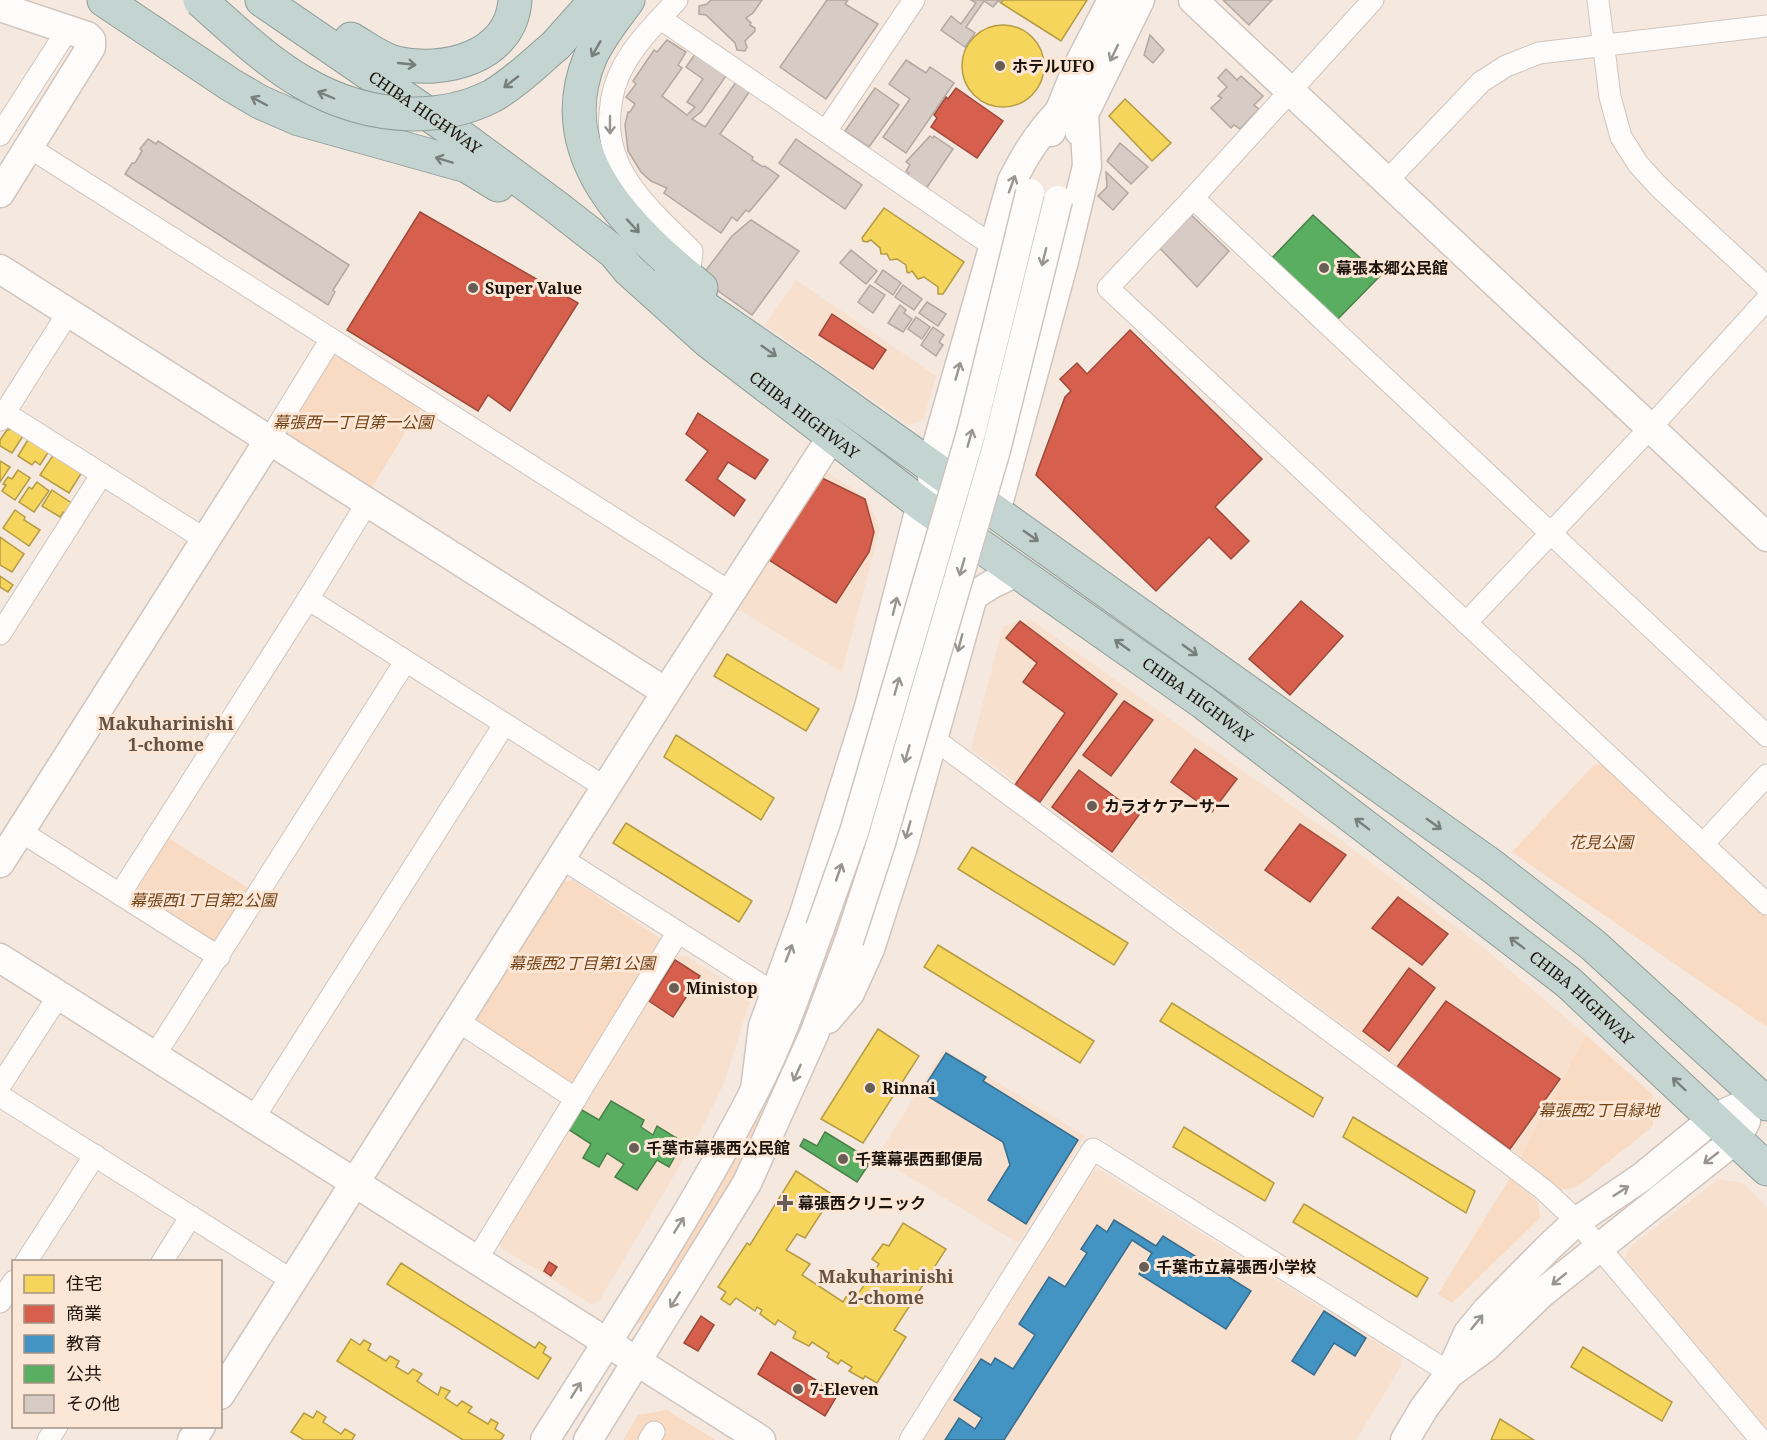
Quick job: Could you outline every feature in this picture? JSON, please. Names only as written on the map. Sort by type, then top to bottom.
[{"type":"highway","points":[[104,0],[260,102],[299,119],[466,166],[530,203],[555,206]]},
{"type":"highway","points":[[200,0],[260,54],[286,73],[324,94],[372,111],[433,114],[459,109],[490,97],[508,86],[556,45],[596,0]]},
{"type":"highway","name":"CHIBA HIGHWAY","points":[[262,0],[456,133],[555,206],[614,252],[628,270],[708,341],[921,504],[1204,703],[1568,982],[1767,1169]]},
{"type":"highway","points":[[281,0],[375,54],[394,62],[436,65],[458,63],[482,54],[497,41],[510,23],[515,0]]},
{"type":"highway","points":[[628,0],[591,56],[584,77],[580,107],[580,133],[587,159],[614,206],[644,238],[723,306],[737,329]]},
{"type":"highway","name":"CHIBA HIGHWAY","points":[[614,252],[635,261],[737,329],[1520,887],[1601,952],[1763,1101]]},
{"type":"street","points":[[677,0],[624,64],[611,101],[609,120],[610,141],[625,178],[655,214],[692,250],[689,278]]},
{"type":"street","points":[[826,131],[914,0]]},
{"type":"street","points":[[588,1440],[747,1183],[814,1034],[849,940],[881,843],[996,450],[1058,200],[1077,68],[1112,0]]},
{"type":"street","points":[[545,1440],[708,1179],[755,1090],[787,1017],[854,832],[972,433],[1030,193],[1071,114],[1140,0]]},
{"type":"street","points":[[1193,0],[1766,535]]},
{"type":"street","points":[[1373,0],[1291,92],[1108,288],[1767,904]]},
{"type":"street","points":[[1598,0],[1613,114],[1638,164],[1660,188],[1767,287]]},
{"type":"street","points":[[0,7],[68,29],[87,36],[91,40],[91,47],[27,146],[0,193]]},
{"type":"street","points":[[661,19],[993,246]]},
{"type":"street","points":[[1386,182],[1480,82],[1506,66],[1539,53],[1767,26]]},
{"type":"street","points":[[0,135],[68,29]]},
{"type":"street","points":[[953,526],[932,485],[931,466],[993,246],[1012,181],[1026,153],[1038,135],[1071,114]]},
{"type":"street","points":[[996,512],[1064,261],[1087,166],[1071,114]]},
{"type":"street","points":[[27,146],[730,591]]},
{"type":"street","points":[[1193,198],[1767,736]]},
{"type":"street","points":[[0,269],[666,692]]},
{"type":"street","points":[[1466,623],[1650,428],[1767,299]]},
{"type":"street","points":[[68,313],[2,417],[102,474],[206,540]]},
{"type":"street","points":[[0,863],[331,339]]},
{"type":"street","points":[[222,1392],[730,591],[833,435]]},
{"type":"street","points":[[0,634],[102,474]]},
{"type":"street","points":[[120,894],[367,503]]},
{"type":"street","points":[[755,1090],[763,1026],[804,914],[869,707],[921,504]]},
{"type":"street","points":[[814,1034],[850,993],[870,949],[903,847],[973,596],[1018,571]]},
{"type":"street","points":[[308,599],[606,788]]},
{"type":"street","points":[[155,1055],[405,662]]},
{"type":"street","points":[[253,1119],[504,725]]},
{"type":"street","points":[[934,739],[1544,1190],[1577,1221],[1761,1440]]},
{"type":"street","points":[[1702,844],[1767,775]]},
{"type":"street","points":[[20,831],[219,957]]},
{"type":"street","points":[[561,858],[774,993]]},
{"type":"street","points":[[477,1259],[678,932]]},
{"type":"street","points":[[0,958],[761,1440]]},
{"type":"street","points":[[0,1086],[59,995]]},
{"type":"street","points":[[458,1022],[576,1099]]},
{"type":"street","points":[[0,1096],[293,1281]]},
{"type":"street","points":[[1405,1440],[1424,1408],[1450,1374],[1468,1334],[1487,1310],[1549,1247],[1577,1221],[1642,1177],[1725,1128],[1763,1101]]},
{"type":"street","points":[[1450,1374],[1485,1348],[1542,1293],[1599,1248],[1725,1128]]},
{"type":"street","points":[[910,1440],[1093,1149],[1450,1374]]},
{"type":"street","points":[[27,1260],[94,1155]]},
{"type":"street","points":[[163,1260],[191,1216]]},
{"type":"street","points":[[0,1302],[12,1284]]},
{"type":"shaded area","points":[[796,280],[936,376],[923,420],[908,425],[765,325]]},
{"type":"shaded area","points":[[825,470],[868,500],[880,528],[842,672],[736,608]]},
{"type":"shaded area","points":[[1030,619],[1357,852],[1486,950],[1586,1035],[1521,1157],[971,749],[1003,626]]},
{"type":"shaded area","points":[[675,956],[686,956],[751,997],[724,1083],[700,1132],[598,1303],[591,1304],[499,1246],[496,1238]]},
{"type":"shaded area","points":[[944,1049],[1085,1136],[1018,1243],[877,1157]]},
{"type":"shaded area","name":"千葉市立幕張西小学校","points":[[1098,1169],[1401,1357],[1401,1366],[1356,1440],[923,1440],[1088,1177]]},
{"type":"shaded area","points":[[1719,1179],[1743,1183],[1767,1208],[1767,1429],[1624,1258],[1631,1246]]},
{"type":"green space","name":"幕張西一丁目第一公園","points":[[341,356],[421,407],[370,490],[287,438],[284,428],[328,357]]},
{"type":"green space","points":[[943,568],[947,570],[946,582],[817,1005],[730,1193],[644,1320],[638,1324],[635,1320],[786,1057],[811,997],[854,873]]},
{"type":"green space","name":"花見公園","points":[[1603,763],[1767,916],[1767,1027],[1512,852],[1594,765]]},
{"type":"green space","name":"幕張西1丁目第2公園","points":[[165,836],[254,892],[221,944],[211,945],[134,897],[133,886]]},
{"type":"green space","name":"幕張西2丁目第1公園","points":[[573,880],[661,939],[662,950],[574,1085],[473,1020],[562,882]]},
{"type":"green space","name":"幕張西2丁目緑地","points":[[1586,1035],[1652,1094],[1653,1126],[1577,1187],[1559,1190],[1521,1157]]},
{"type":"green space","points":[[1510,1178],[1538,1202],[1540,1218],[1452,1303],[1438,1294]]},
{"type":"green space","points":[[667,1410],[715,1440],[623,1440],[638,1415]]},
{"type":"building: 住宅","points":[[1003,0],[1087,0],[1061,41],[1001,3]]},
{"type":"building: 住宅","points":[[1003,25],[1026,32],[1032,37],[1037,43],[1044,66],[1037,89],[1032,95],[1026,100],[1003,107],[980,100],[974,95],[969,89],[962,66],[969,43],[974,37],[980,32]]},
{"type":"building: 住宅","points":[[1125,99],[1171,143],[1152,161],[1109,116]]},
{"type":"building: 住宅","points":[[884,208],[964,262],[943,294],[938,294],[938,287],[924,277],[918,279],[912,271],[907,272],[906,265],[897,259],[890,260],[887,254],[881,254],[880,248],[871,240],[863,241],[862,238]]},
{"type":"building: 住宅","points":[[12,429],[23,436],[12,453],[0,446],[0,440],[7,430]]},
{"type":"building: 住宅","points":[[29,438],[49,451],[40,465],[35,461],[32,465],[18,456]]},
{"type":"building: 住宅","points":[[54,454],[82,472],[69,493],[40,475]]},
{"type":"building: 住宅","points":[[0,461],[10,467],[0,482]]},
{"type":"building: 住宅","points":[[18,470],[30,478],[15,500],[2,491],[6,485],[3,484],[8,477],[12,479]]},
{"type":"building: 住宅","points":[[37,482],[49,491],[34,512],[19,502],[29,487],[32,489]]},
{"type":"building: 住宅","points":[[52,490],[73,504],[66,514],[63,512],[60,517],[42,506]]},
{"type":"building: 住宅","points":[[15,510],[25,517],[24,520],[40,530],[29,546],[3,528]]},
{"type":"building: 住宅","points":[[0,537],[24,554],[12,572],[0,565]]},
{"type":"building: 住宅","points":[[0,576],[13,585],[8,592],[0,587]]},
{"type":"building: 住宅","points":[[727,654],[819,709],[806,731],[714,676]]},
{"type":"building: 住宅","points":[[676,735],[774,798],[761,820],[664,757]]},
{"type":"building: 住宅","points":[[626,823],[752,901],[739,922],[613,843]]},
{"type":"building: 住宅","points":[[972,847],[1128,943],[1114,965],[958,869]]},
{"type":"building: 住宅","points":[[938,945],[1094,1041],[1080,1063],[924,967]]},
{"type":"building: 住宅","points":[[1172,1003],[1323,1098],[1313,1117],[1160,1021]]},
{"type":"building: 住宅","name":"Rinnai","points":[[878,1029],[919,1056],[863,1143],[821,1119]]},
{"type":"building: 住宅","points":[[1353,1117],[1475,1191],[1466,1213],[1343,1137]]},
{"type":"building: 住宅","points":[[1184,1127],[1274,1183],[1265,1201],[1173,1147]]},
{"type":"building: 住宅","points":[[796,1171],[833,1195],[805,1238],[797,1234],[786,1250],[810,1264],[802,1275],[843,1302],[851,1289],[858,1294],[879,1264],[872,1259],[883,1244],[889,1246],[903,1223],[946,1249],[894,1330],[906,1337],[877,1383],[865,1376],[863,1379],[849,1371],[852,1367],[841,1360],[838,1364],[827,1357],[829,1353],[812,1342],[809,1346],[793,1338],[796,1332],[778,1320],[775,1325],[760,1314],[762,1310],[757,1307],[755,1311],[736,1298],[730,1305],[721,1299],[726,1292],[718,1287],[747,1243],[750,1245]]},
{"type":"building: 住宅","points":[[1304,1204],[1428,1278],[1417,1297],[1293,1222]]},
{"type":"building: 住宅","points":[[401,1263],[535,1348],[539,1342],[546,1347],[543,1353],[551,1358],[538,1379],[387,1284]]},
{"type":"building: 住宅","points":[[351,1339],[360,1345],[364,1340],[371,1344],[368,1350],[386,1361],[390,1356],[399,1361],[396,1367],[408,1374],[413,1369],[422,1374],[417,1381],[438,1395],[441,1387],[450,1391],[445,1398],[457,1406],[462,1401],[472,1407],[468,1412],[488,1424],[491,1419],[498,1423],[495,1429],[504,1435],[501,1440],[463,1440],[337,1361]]},
{"type":"building: 住宅","points":[[1583,1347],[1672,1402],[1662,1421],[1571,1367]]},
{"type":"building: 住宅","points":[[317,1411],[326,1417],[323,1422],[341,1434],[345,1429],[355,1435],[352,1440],[304,1440],[291,1432],[304,1413],[313,1418]]},
{"type":"building: 住宅","points":[[1500,1419],[1534,1440],[1491,1440]]},
{"type":"building: 商業","points":[[956,88],[1003,121],[977,158],[931,127],[937,118],[934,115],[946,97],[948,99]]},
{"type":"building: 商業","points":[[420,212],[578,303],[510,411],[488,395],[478,411],[347,330]]},
{"type":"building: 商業","points":[[832,314],[886,350],[873,369],[819,335]]},
{"type":"building: 商業","points":[[1130,330],[1262,459],[1215,507],[1249,541],[1231,559],[1209,537],[1156,591],[1036,475],[1065,397],[1071,391],[1060,379],[1077,363],[1087,374]]},
{"type":"building: 商業","points":[[698,413],[768,460],[755,479],[728,462],[717,479],[745,500],[734,516],[686,480],[708,451],[686,434]]},
{"type":"building: 商業","points":[[822,478],[865,499],[874,532],[869,552],[836,603],[769,560]]},
{"type":"building: 商業","points":[[1301,601],[1343,636],[1290,695],[1249,659]]},
{"type":"building: 商業","points":[[1020,621],[1117,694],[1040,802],[1015,785],[1065,713],[1023,682],[1037,663],[1006,638]]},
{"type":"building: 商業","points":[[1124,701],[1153,720],[1111,776],[1083,755]]},
{"type":"building: 商業","points":[[1195,749],[1237,779],[1212,812],[1171,782]]},
{"type":"building: 商業","points":[[1079,770],[1139,815],[1112,852],[1052,807]]},
{"type":"building: 商業","points":[[1300,824],[1346,855],[1310,902],[1265,870]]},
{"type":"building: 商業","points":[[1398,897],[1448,934],[1422,965],[1372,928]]},
{"type":"building: 商業","name":"Ministop","points":[[675,960],[700,976],[673,1017],[649,1001]]},
{"type":"building: 商業","points":[[1409,968],[1435,988],[1389,1051],[1363,1031]]},
{"type":"building: 商業","points":[[1446,1001],[1560,1079],[1510,1149],[1397,1067]]},
{"type":"building: 商業","points":[[549,1262],[557,1267],[551,1276],[544,1271]]},
{"type":"building: 商業","points":[[701,1316],[714,1325],[698,1351],[684,1343]]},
{"type":"building: 商業","points":[[771,1352],[838,1394],[825,1416],[758,1374]]},
{"type":"building: 教育","points":[[946,1053],[986,1077],[983,1081],[1078,1140],[1026,1224],[988,1200],[1010,1165],[1003,1142],[921,1092]]},
{"type":"building: 教育","points":[[1114,1220],[1156,1246],[1163,1236],[1251,1291],[1226,1329],[1139,1274],[1152,1253],[1132,1240],[1004,1440],[945,1440],[959,1418],[975,1429],[982,1418],[954,1400],[981,1359],[991,1365],[995,1358],[1013,1369],[1035,1335],[1019,1324],[1049,1277],[1065,1287],[1087,1253],[1081,1249],[1097,1225],[1107,1232]]},
{"type":"building: 教育","points":[[1324,1311],[1366,1338],[1355,1356],[1334,1343],[1314,1375],[1292,1361]]},
{"type":"building: 公共","name":"幕張本郷公民館","points":[[1313,215],[1380,276],[1334,323],[1269,261]]},
{"type":"building: 公共","name":"千葉市幕張西公民館","points":[[611,1101],[644,1120],[641,1127],[653,1135],[657,1126],[683,1142],[669,1167],[657,1160],[637,1190],[615,1177],[624,1164],[607,1153],[599,1167],[583,1158],[591,1144],[568,1129],[582,1110],[599,1120]]},
{"type":"building: 公共","name":"千葉幕張西郵便局","points":[[825,1132],[866,1157],[864,1161],[869,1164],[857,1182],[800,1146],[804,1139],[817,1146]]},
{"type":"building: その他","points":[[711,0],[762,0],[753,13],[746,18],[755,31],[745,41],[747,47],[745,51],[737,50],[735,43],[706,15],[699,14],[699,6]]},
{"type":"building: その他","points":[[827,0],[848,0],[845,4],[878,24],[826,99],[780,67]]},
{"type":"building: その他","points":[[971,0],[1001,0],[993,7],[984,1],[966,27],[975,33],[965,47],[941,30],[951,16],[961,24],[976,3]]},
{"type":"building: その他","points":[[1223,0],[1272,0],[1249,25]]},
{"type":"building: その他","points":[[1150,35],[1164,50],[1153,63],[1144,55]]},
{"type":"building: その他","points":[[667,40],[686,52],[678,65],[682,68],[662,96],[687,115],[695,107],[687,102],[703,79],[686,67],[695,54],[726,76],[701,112],[692,119],[705,127],[736,82],[750,91],[720,134],[753,157],[752,160],[779,176],[749,212],[746,210],[737,221],[732,217],[721,233],[664,193],[667,188],[651,181],[641,172],[628,151],[625,125],[628,112],[635,104],[626,97],[636,84],[633,81],[654,50],[657,52]]},
{"type":"building: その他","points":[[906,60],[926,73],[930,67],[954,83],[906,153],[883,137],[910,99],[889,84]]},
{"type":"building: その他","points":[[1226,69],[1237,80],[1241,76],[1263,96],[1254,105],[1259,109],[1240,129],[1234,125],[1231,128],[1211,108],[1222,98],[1218,96],[1227,87],[1218,78]]},
{"type":"building: その他","points":[[875,88],[899,105],[869,147],[845,131]]},
{"type":"building: その他","points":[[930,136],[933,138],[934,136],[953,149],[926,189],[907,175],[909,173],[906,171],[910,165],[906,162]]},
{"type":"building: その他","points":[[148,139],[156,144],[158,141],[349,265],[333,290],[335,292],[328,305],[125,174],[132,163],[135,163],[142,151],[140,149]]},
{"type":"building: その他","points":[[796,139],[862,185],[845,209],[779,163]]},
{"type":"building: その他","points":[[1120,143],[1148,167],[1131,184],[1107,161]]},
{"type":"building: その他","points":[[1106,172],[1128,193],[1113,210],[1098,196],[1107,187]]},
{"type":"building: その他","points":[[1187,211],[1229,251],[1197,287],[1156,244]]},
{"type":"building: その他","points":[[751,220],[799,251],[752,315],[700,278],[732,236]]},
{"type":"building: その他","points":[[851,250],[877,271],[866,284],[840,263]]},
{"type":"building: その他","points":[[883,270],[901,283],[893,295],[875,282]]},
{"type":"building: その他","points":[[870,285],[885,295],[873,313],[858,302]]},
{"type":"building: その他","points":[[903,285],[922,299],[914,310],[895,297]]},
{"type":"building: その他","points":[[927,302],[946,314],[938,326],[919,313]]},
{"type":"building: その他","points":[[900,305],[906,310],[904,313],[912,319],[903,332],[888,323]]},
{"type":"building: その他","points":[[916,317],[930,327],[922,339],[908,329]]},
{"type":"building: その他","points":[[933,327],[944,335],[939,342],[943,345],[936,356],[921,345]]},
{"type":"place","name":"ホテルUFO","points":[[1000,66]]},
{"type":"place","name":"幕張本郷公民館","points":[[1324,268]]},
{"type":"place","name":"Super Value","points":[[473,288]]},
{"type":"place","name":"カラオケアーサー","points":[[1092,806]]},
{"type":"place","name":"Ministop","points":[[674,988]]},
{"type":"place","name":"Rinnai","points":[[870,1088]]},
{"type":"place","name":"千葉市幕張西公民館","points":[[634,1148]]},
{"type":"place","name":"千葉幕張西郵便局","points":[[843,1159]]},
{"type":"place","name":"幕張西クリニック","points":[[785,1203]]},
{"type":"place","name":"千葉市立幕張西小学校","points":[[1144,1267]]},
{"type":"place","name":"7-Eleven","points":[[798,1389]]},
{"type":"district","name":"Makuharinishi 1-chome","points":[[166,734]]},
{"type":"district","name":"Makuharinishi 2-chome","points":[[886,1287]]}]
